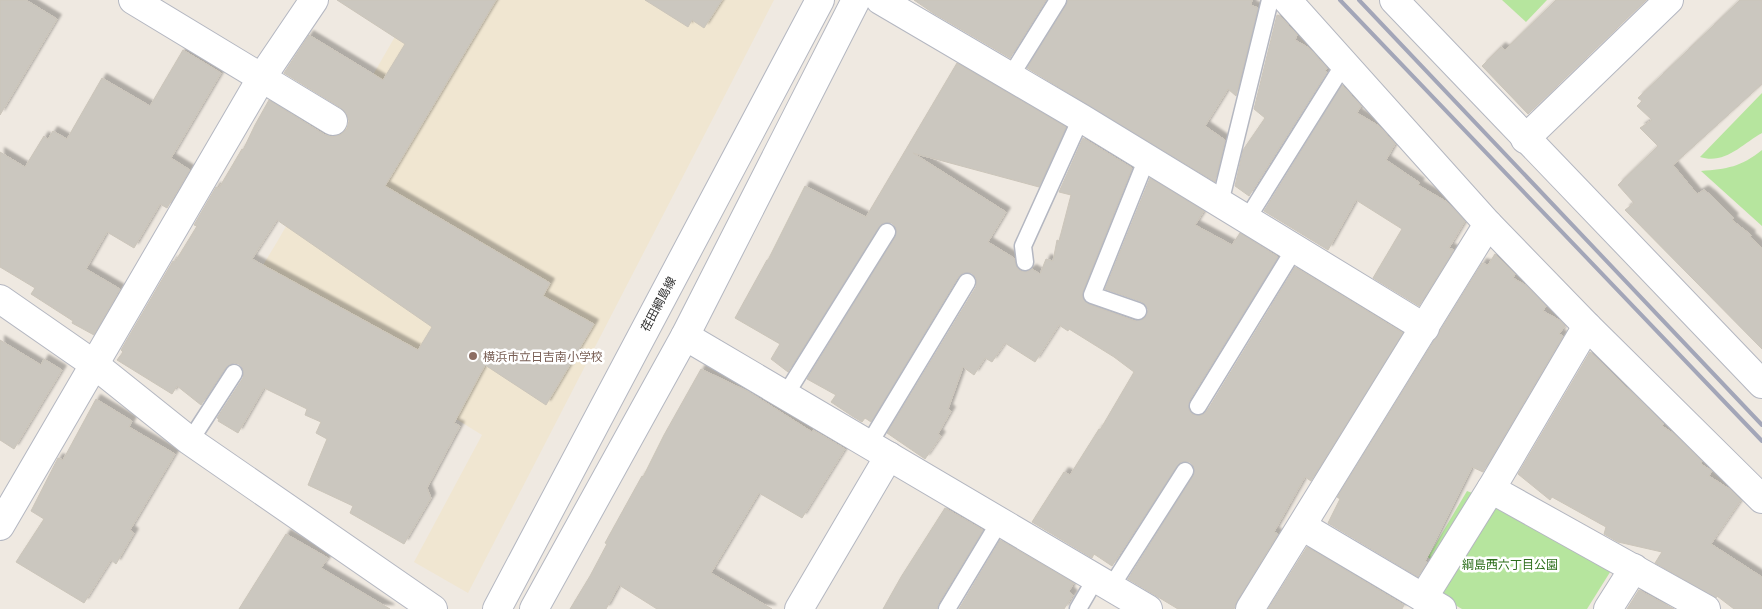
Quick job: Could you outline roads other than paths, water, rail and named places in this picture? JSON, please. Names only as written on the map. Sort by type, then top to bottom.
[{"type":"street","points":[[133,0],[333,121]]},
{"type":"street","points":[[0,526],[262,77],[314,0]]},
{"type":"street","name":"荏田綱島線","points":[[497,609],[820,0]]},
{"type":"street","points":[[534,609],[685,336],[856,0]]},
{"type":"street","points":[[880,0],[1148,158],[1425,328]]},
{"type":"street","points":[[1287,0],[1488,224],[1587,326],[1762,500]]},
{"type":"street","points":[[1394,0],[1762,384]]},
{"type":"street","points":[[1525,138],[1669,0]]},
{"type":"street","points":[[1250,609],[1488,224]]},
{"type":"street","points":[[0,299],[95,365],[190,440],[433,609]]},
{"type":"street","points":[[1302,526],[1432,603],[1491,489],[1587,326]]},
{"type":"street","points":[[685,336],[1148,609]]},
{"type":"street","points":[[799,609],[879,450]]},
{"type":"street","points":[[1491,489],[1706,609]]},
{"type":"street","points":[[1608,609],[1634,568]]},
{"type":"lane","points":[[1010,77],[1058,0]]},
{"type":"lane","points":[[1220,202],[1270,0]]},
{"type":"lane","points":[[1247,219],[1344,64]]},
{"type":"lane","points":[[1024,262],[1022,246],[1081,118]]},
{"type":"lane","points":[[1138,311],[1092,295],[1148,158]]},
{"type":"lane","points":[[786,394],[886,232]]},
{"type":"lane","points":[[1198,406],[1295,248]]},
{"type":"lane","points":[[879,450],[967,282]]},
{"type":"lane","points":[[190,440],[234,373]]},
{"type":"lane","points":[[1078,609],[1104,583],[1185,471]]},
{"type":"lane","points":[[947,609],[1000,521]]},
{"type":"railway","points":[[1340,0],[1762,441]]},
{"type":"railway","points":[[1359,0],[1762,425]]},
{"type":"place","name":"横浜市立日吉南小学校","points":[[473,356]]},
{"type":"park label","name":"綱島西六丁目公園","points":[[1510,564]]}]
